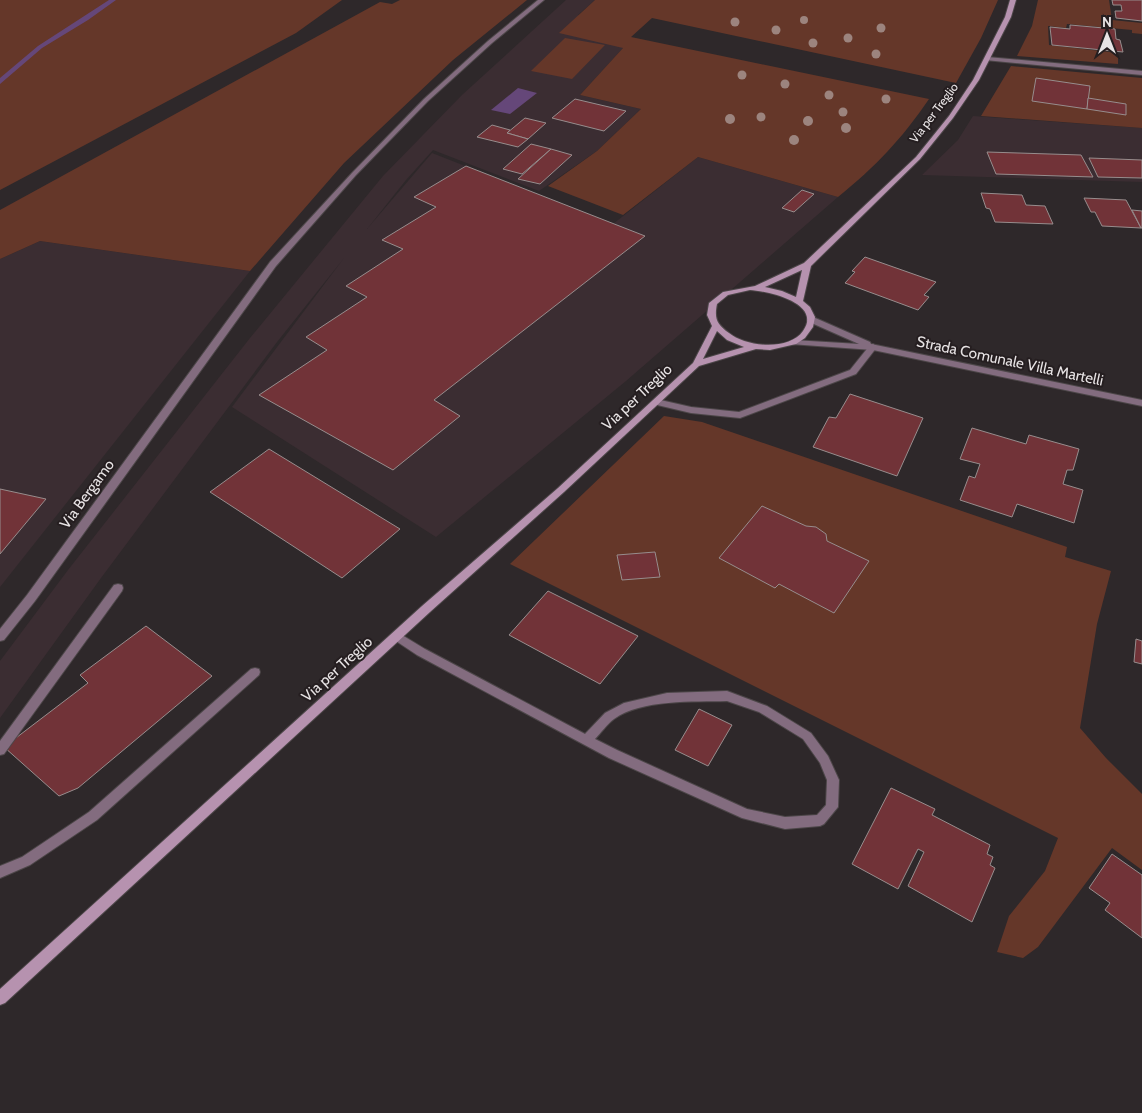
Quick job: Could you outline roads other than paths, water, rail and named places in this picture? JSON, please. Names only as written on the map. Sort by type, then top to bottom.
[{"type":"main road","name":"Via per Treglio","points":[[757,288],[807,265],[918,158],[951,117],[987,59],[1008,17],[1013,0]]},
{"type":"main road","points":[[799,302],[807,265]]},
{"type":"main road","points":[[757,288],[777,291],[799,302],[807,311],[810,319],[806,332],[793,342],[773,347],[756,346],[734,341],[715,327],[711,319],[710,311],[717,300],[737,290],[757,288]]},
{"type":"main road","name":"Via per Treglio","points":[[0,998],[656,402],[696,364],[715,327]]},
{"type":"main road","name":"Via per Treglio","points":[[696,364],[756,346]]},
{"type":"street","name":"Via Bergamo","points":[[0,636],[31,598],[273,264],[354,174],[426,100],[490,42],[542,0]]},
{"type":"street","points":[[987,59],[1142,73]]},
{"type":"street","name":"Strada Comunale Villa Martelli","points":[[810,319],[873,347]]},
{"type":"street","name":"Strada Comunale Villa Martelli","points":[[793,342],[873,347],[1142,402]]},
{"type":"street","points":[[656,402],[691,410],[740,415],[853,372],[873,347]]},
{"type":"street","points":[[0,750],[118,588]]},
{"type":"street","points":[[397,636],[421,652],[587,740],[630,762],[746,814],[785,823],[820,820],[832,807],[833,780],[824,760],[807,736],[763,709],[727,696],[667,698],[628,706],[608,716],[587,740]]},
{"type":"street","points":[[0,872],[26,861],[93,816],[255,672]]},
{"type":"waterway","points":[[0,82],[40,47],[113,0]]}]
